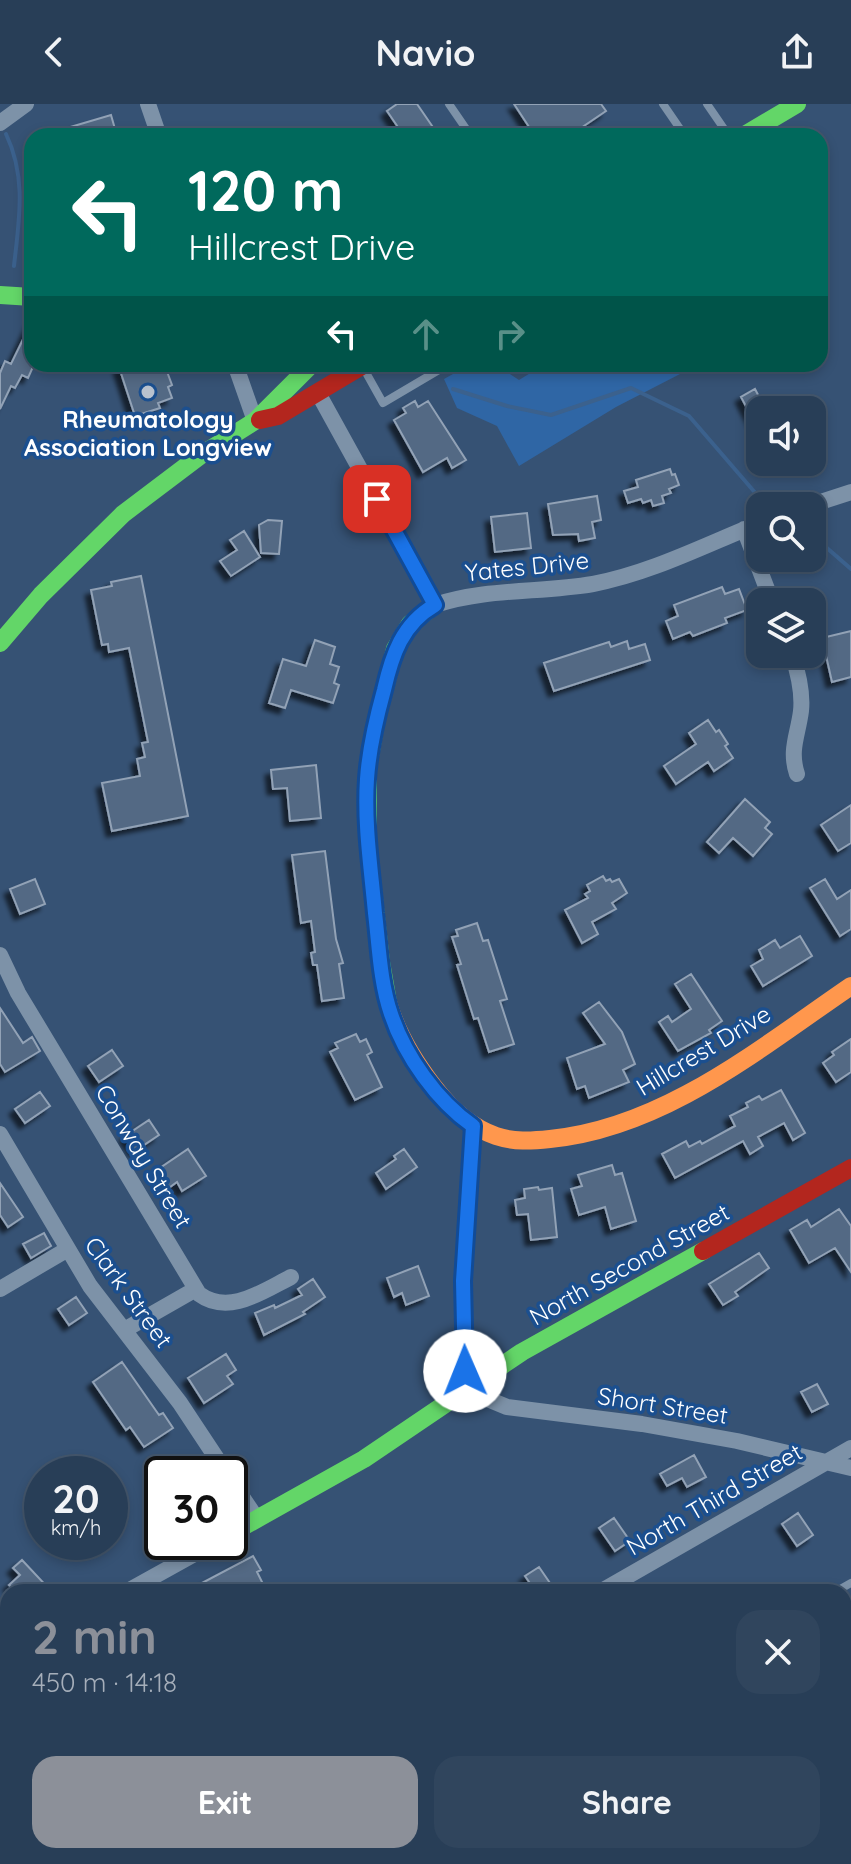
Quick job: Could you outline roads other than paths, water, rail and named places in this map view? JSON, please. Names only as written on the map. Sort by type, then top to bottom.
[{"type":"street","points":[[0,123],[26,104]]},
{"type":"street","points":[[148,104],[156,128]]},
{"type":"street","points":[[756,128],[797,104]]},
{"type":"street","points":[[0,295],[24,296]]},
{"type":"street","points":[[238,372],[255,421]]},
{"type":"street","points":[[0,643],[41,595],[123,514],[201,455],[255,421],[304,372]]},
{"type":"street","points":[[255,421],[278,416],[352,372]]},
{"type":"street","points":[[318,393],[435,605]]},
{"type":"street","points":[[826,500],[851,492]]},
{"type":"street","name":"Yates Drive","points":[[435,605],[467,596],[574,587],[616,579],[746,528]]},
{"type":"street","name":"Hillcrest Drive","points":[[435,605],[407,627],[387,675],[370,752],[367,826],[381,966],[391,1015],[435,1091],[461,1117],[499,1137],[528,1141],[604,1129],[647,1113],[694,1089],[851,986]]},
{"type":"street","points":[[795,668],[801,693],[792,754],[797,774]]},
{"type":"street","name":"Conway Street","points":[[0,955],[18,993],[196,1289]]},
{"type":"street","points":[[471,1388],[465,1371],[463,1281],[473,1126]]},
{"type":"street","name":"Clark Street","points":[[0,1134],[96,1294],[126,1329],[215,1456]]},
{"type":"street","name":"North Second Street","points":[[248,1524],[364,1459],[522,1352],[850,1171]]},
{"type":"street","points":[[0,1289],[68,1249]]},
{"type":"street","points":[[126,1329],[196,1289],[209,1300],[225,1304],[247,1299],[291,1277]]},
{"type":"street","name":"Short Street","points":[[471,1388],[486,1400],[507,1407],[642,1424],[851,1468]]},
{"type":"street","name":"North Third Street","points":[[614,1584],[851,1448]]},
{"type":"street","name":"Clark Street","points":[[248,1506],[257,1519]]},
{"type":"street","points":[[140,1584],[184,1560]]},
{"type":"lane","points":[[449,104],[466,128]]},
{"type":"lane","points":[[663,104],[680,128]]},
{"type":"lane","points":[[707,104],[724,128]]},
{"type":"lane","points":[[368,372],[383,403],[435,372]]},
{"type":"waterway","points":[[6,134],[17,167],[20,199],[14,266]]},
{"type":"waterway","points":[[453,389],[507,406],[551,415],[631,388],[689,416],[755,492]]},
{"type":"waterway","points":[[826,547],[851,569]]},
{"type":"place","name":"Rheumatology Association Longview","points":[[148,392]]}]
